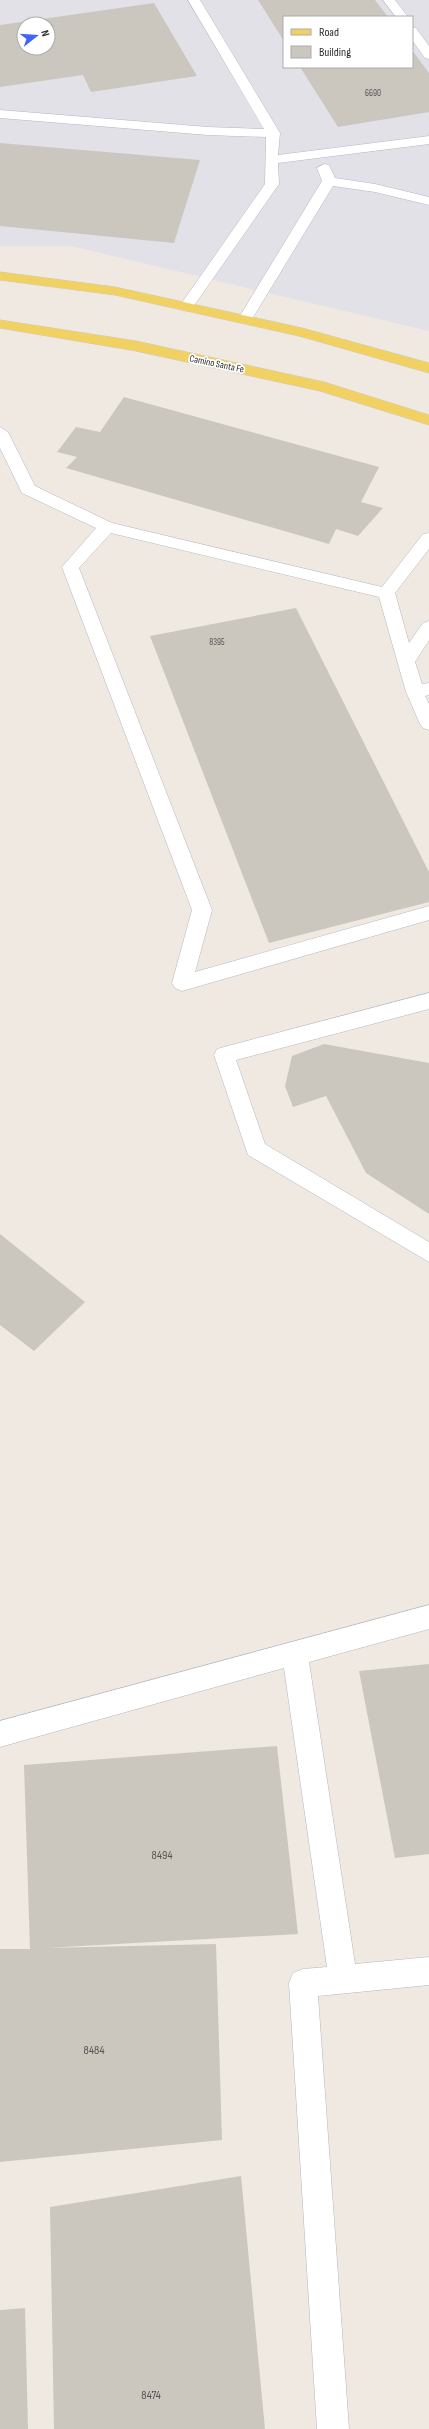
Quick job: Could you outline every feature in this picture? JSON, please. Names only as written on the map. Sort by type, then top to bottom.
[{"type":"main road","points":[[0,276],[115,291],[302,332],[429,368]]},
{"type":"main road","name":"Camino Santa Fe","points":[[0,324],[136,346],[308,383],[429,420]]},
{"type":"lane","points":[[186,307],[272,184],[271,160],[273,133],[194,0]]},
{"type":"lane","points":[[389,0],[401,16]]},
{"type":"lane","points":[[413,32],[429,55]]},
{"type":"lane","points":[[0,114],[208,131],[273,133]]},
{"type":"lane","points":[[271,160],[429,140]]},
{"type":"lane","points":[[319,154],[329,181]]},
{"type":"lane","points":[[329,181],[375,188],[429,201]]},
{"type":"lane","points":[[245,320],[329,181]]},
{"type":"lane","points":[[0,432],[28,489],[107,527],[386,593]]},
{"type":"lane","points":[[107,527],[70,567],[202,910],[182,983],[429,913]]},
{"type":"lane","points":[[386,593],[429,538]]},
{"type":"lane","points":[[386,593],[406,662],[422,690],[429,724]]},
{"type":"lane","points":[[406,662],[429,627]]},
{"type":"lane","points":[[429,1002],[224,1056],[256,1149],[429,1253]]},
{"type":"lane","points":[[0,1734],[429,1617]]},
{"type":"lane","points":[[295,1653],[342,1979]]},
{"type":"lane","points":[[333,2429],[303,1983],[429,1971]]},
{"type":"shaded area","points":[[0,0],[429,0],[429,331],[71,246],[0,246]]},
{"type":"building","points":[[258,0],[375,0],[387,16],[283,16],[283,39]]},
{"type":"building","points":[[154,3],[197,76],[91,92],[83,75],[0,87],[0,25],[16,23],[16,56],[56,56],[56,17]]},
{"type":"building","points":[[413,51],[429,73],[429,112],[338,127],[301,68],[413,68]]},
{"type":"building","points":[[0,143],[200,160],[174,243],[0,226]]},
{"type":"building","points":[[124,397],[379,467],[361,502],[383,508],[358,536],[336,529],[329,544],[66,468],[77,457],[57,452],[76,427],[100,432]]},
{"type":"building","points":[[296,608],[429,872],[429,902],[269,943],[150,636]]},
{"type":"building","points":[[324,1044],[429,1063],[429,1214],[366,1173],[326,1096],[293,1107],[285,1086],[292,1056]]},
{"type":"building","points":[[0,1234],[85,1302],[34,1351],[0,1325]]},
{"type":"building","points":[[429,1664],[429,1854],[395,1858],[359,1671]]},
{"type":"building","points":[[277,1746],[298,1934],[46,1948],[216,1944],[222,2140],[0,2162],[0,1949],[30,1949],[24,1765]]},
{"type":"building","points":[[241,2176],[265,2429],[54,2429],[50,2207]]},
{"type":"building","points":[[25,2308],[28,2429],[0,2429],[0,2310]]}]
